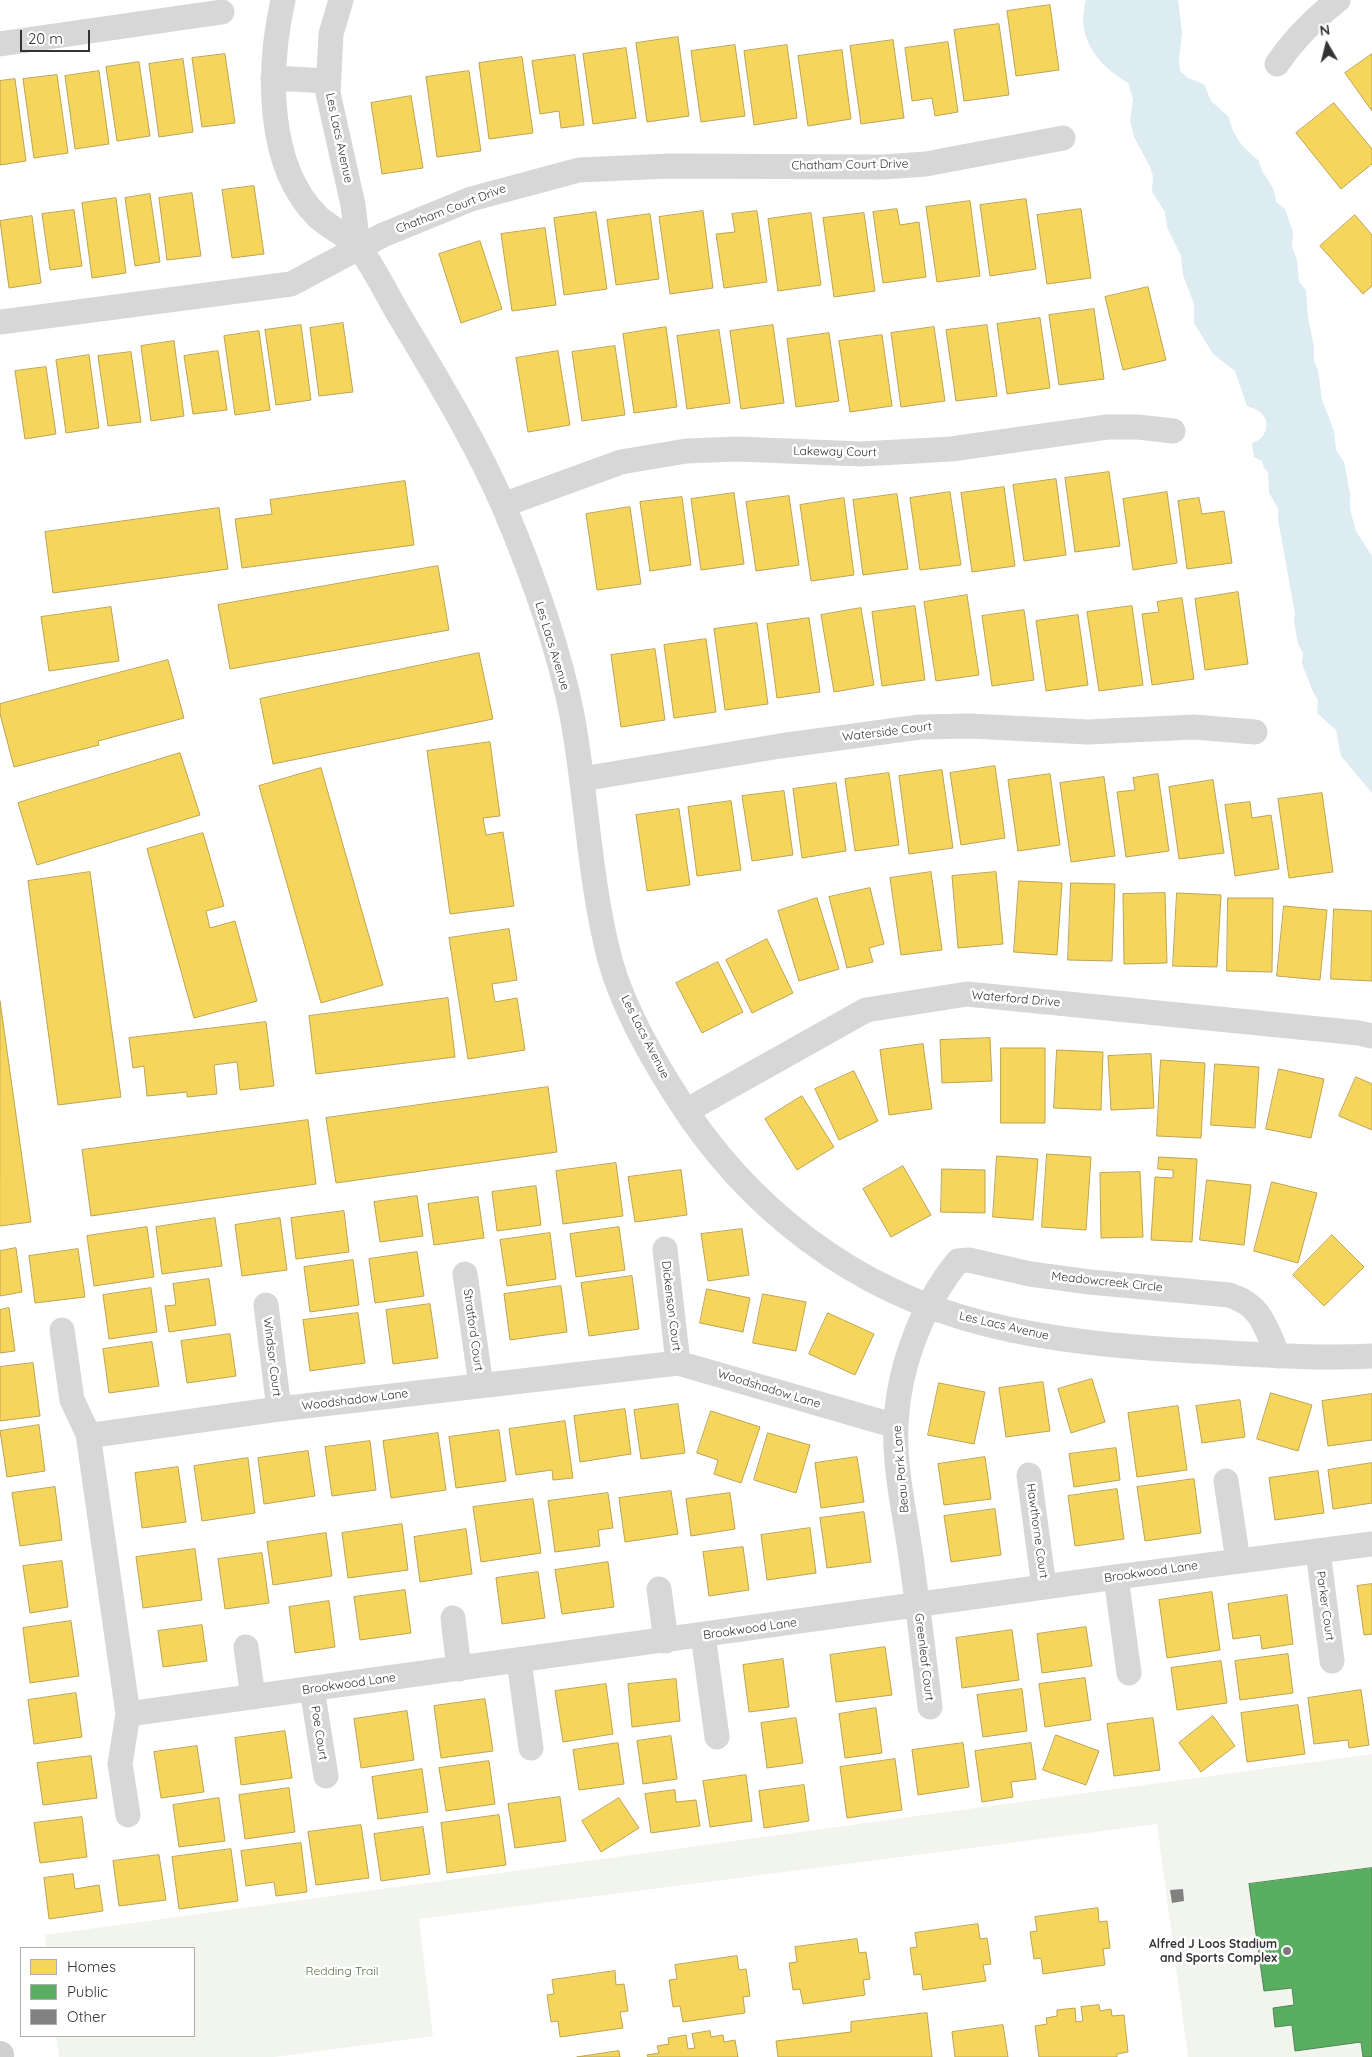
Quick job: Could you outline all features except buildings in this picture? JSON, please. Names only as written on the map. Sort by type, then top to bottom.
[{"type":"street","name":"Les Lacs Avenue","points":[[283,0],[278,21],[273,78],[275,114],[285,164],[297,190],[319,217],[358,247],[452,405],[503,505],[553,640],[571,710],[582,779],[598,909],[612,966],[630,1011],[656,1064],[686,1111],[720,1157],[763,1204],[808,1242],[836,1262],[930,1307],[985,1324],[1058,1338],[1158,1349],[1278,1356],[1372,1356]]},
{"type":"street","name":"Les Lacs Avenue","points":[[341,0],[331,34],[328,81],[332,118],[353,205],[358,247]]},
{"type":"street","points":[[1277,64],[1292,42],[1317,16],[1338,0]]},
{"type":"street","points":[[0,44],[222,12]]},
{"type":"street","points":[[273,78],[328,81]]},
{"type":"street","name":"Chatham Court Drive","points":[[0,322],[290,284],[358,247],[472,199],[525,182],[579,170],[670,166],[883,167],[926,164],[1063,138]]},
{"type":"street","name":"Lakeway Court","points":[[503,505],[621,462],[686,451],[738,448],[861,454],[951,449],[1107,427],[1138,427],[1173,431]]},
{"type":"street","name":"Waterside Court","points":[[582,779],[780,746],[920,727],[1088,732],[1194,727],[1256,732]]},
{"type":"street","name":"Waterford Drive","points":[[686,1111],[866,1010],[967,994],[1247,1020],[1372,1036]]},
{"type":"street","name":"Dickenson Court","points":[[664,1249],[678,1363]]},
{"type":"street","name":"Meadowcreek Circle","points":[[930,1307],[947,1275],[958,1261],[970,1260],[1030,1274],[1229,1294],[1243,1298],[1257,1309],[1278,1356]]},
{"type":"street","name":"Stratford Court","points":[[465,1274],[481,1385]]},
{"type":"street","name":"Windsor Court","points":[[266,1306],[279,1409]]},
{"type":"street","name":"Beau Park Lane","points":[[917,1606],[900,1481],[896,1426],[901,1384],[916,1336],[930,1307]]},
{"type":"street","points":[[62,1330],[72,1400],[88,1434],[128,1714],[120,1764],[128,1815]]},
{"type":"street","name":"Woodshadow Lane","points":[[88,1434],[101,1434],[279,1409],[678,1363],[896,1426]]},
{"type":"street","name":"Hawthorne Court","points":[[1029,1475],[1044,1587]]},
{"type":"street","points":[[1226,1481],[1238,1561]]},
{"type":"street","name":"Brookwood Lane","points":[[128,1714],[666,1641],[1116,1577],[1372,1544]]},
{"type":"street","name":"Parker Court","points":[[1318,1551],[1332,1662]]},
{"type":"street","points":[[1116,1577],[1129,1673]]},
{"type":"street","points":[[659,1590],[666,1641]]},
{"type":"street","name":"Greenleaf Court","points":[[917,1606],[930,1707]]},
{"type":"street","points":[[453,1618],[459,1669]]},
{"type":"street","points":[[703,1635],[717,1737]]},
{"type":"street","points":[[246,1648],[253,1697]]},
{"type":"street","points":[[519,1661],[531,1748]]},
{"type":"street","name":"Poe Court","points":[[312,1689],[326,1776]]},
{"type":"green space","name":"Redding Trail","points":[[1372,1754],[1372,2057],[1188,2057],[1157,1824],[419,1919],[433,2036],[274,2057],[59,2057],[56,2037],[195,2037],[195,1947],[46,1947],[45,1935]]},
{"type":"shaded area","points":[[1086,0],[1178,0],[1182,32],[1179,60],[1180,71],[1188,78],[1204,84],[1211,101],[1229,117],[1233,130],[1240,142],[1259,161],[1271,185],[1276,202],[1285,209],[1293,232],[1292,247],[1297,260],[1299,282],[1306,290],[1308,318],[1314,346],[1314,361],[1318,370],[1322,400],[1334,431],[1336,450],[1344,462],[1350,494],[1350,509],[1356,531],[1372,556],[1372,793],[1341,756],[1336,730],[1317,713],[1318,700],[1302,664],[1303,653],[1298,644],[1294,621],[1295,614],[1278,519],[1278,508],[1269,493],[1268,472],[1264,468],[1262,461],[1254,457],[1252,443],[1260,439],[1265,432],[1265,418],[1259,411],[1247,406],[1235,371],[1213,354],[1194,323],[1194,304],[1183,275],[1181,256],[1167,227],[1165,212],[1152,192],[1153,176],[1150,167],[1134,137],[1130,120],[1133,99],[1128,83],[1107,68],[1092,49],[1084,26],[1083,14]]},
{"type":"place","name":"Alfred J Loos Stadium and Sports Complex","points":[[1287,1951]]}]
